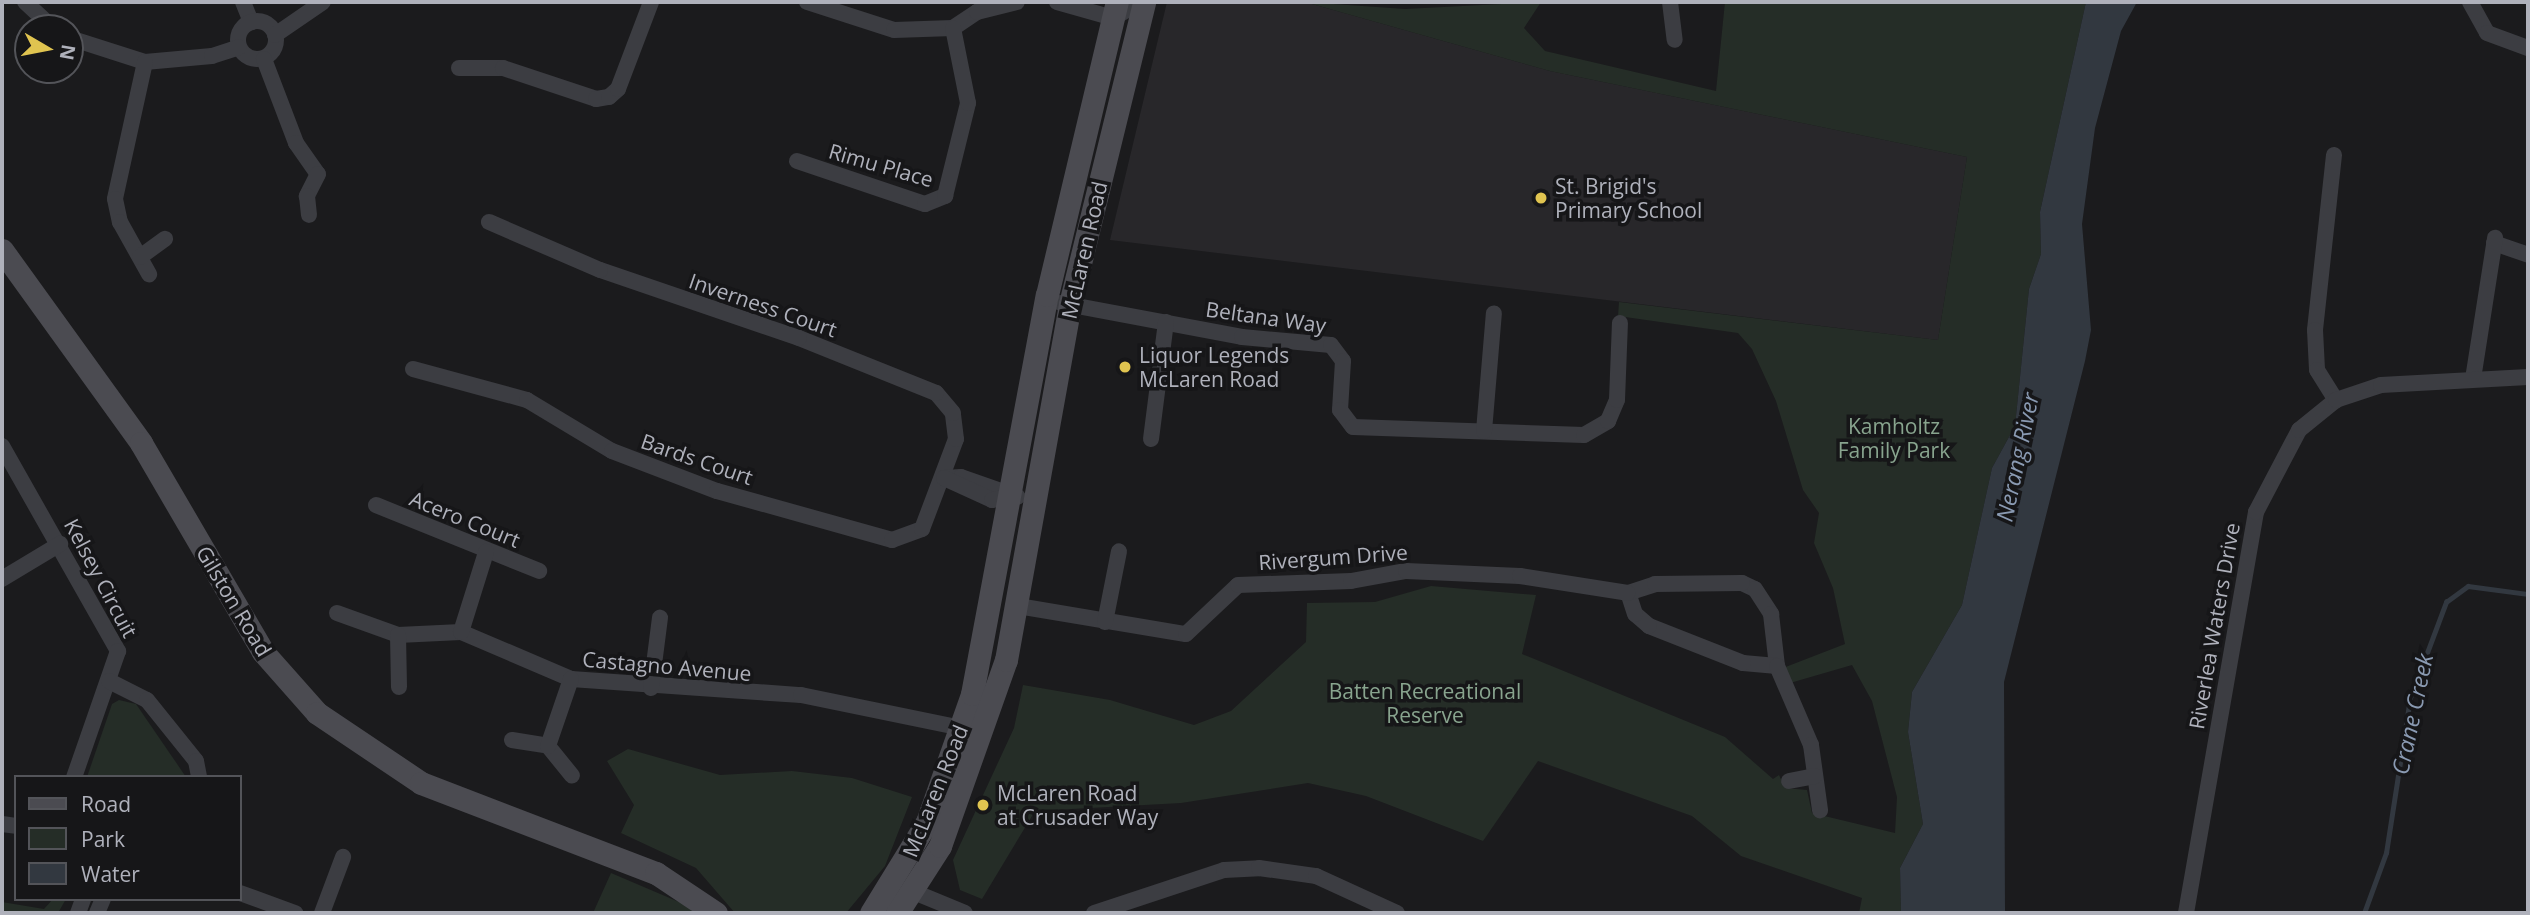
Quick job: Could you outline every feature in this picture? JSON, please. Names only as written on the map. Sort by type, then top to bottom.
[{"type":"main road","name":"McLaren Road","points":[[897,913],[914,892],[970,772],[1018,606],[1070,304],[1142,2]]},
{"type":"main road","name":"McLaren Road","points":[[871,913],[919,839],[962,728],[1012,496],[1046,300],[1115,10]]},
{"type":"main road","name":"Gilston Road","points":[[2,250],[134,432],[263,652],[317,713],[421,783],[656,873],[716,913]]},
{"type":"street","points":[[25,2],[38,14]]},
{"type":"street","points":[[243,2],[251,22]]},
{"type":"street","points":[[275,35],[323,2]]},
{"type":"street","points":[[459,68],[503,68],[596,99],[609,97],[618,89],[650,2]]},
{"type":"street","points":[[807,2],[886,29],[953,28],[977,12],[1017,2]]},
{"type":"street","points":[[1056,2],[1115,10],[1142,2]]},
{"type":"street","points":[[1670,2],[1675,40]]},
{"type":"street","points":[[2470,2],[2487,33],[2528,48]]},
{"type":"street","points":[[251,22],[266,23],[275,35],[273,52],[264,59],[251,59],[239,47],[241,29],[251,22]]},
{"type":"street","name":"Rimu Place","points":[[797,161],[918,202],[940,201],[953,183],[968,117],[966,78],[953,28]]},
{"type":"street","points":[[84,42],[145,62],[212,56],[239,47]]},
{"type":"street","points":[[264,59],[296,143],[318,174],[307,196],[309,215]]},
{"type":"street","points":[[145,62],[115,199],[149,274]]},
{"type":"street","points":[[2334,155],[2315,330],[2318,370],[2336,400]]},
{"type":"street","name":"Inverness Court","points":[[489,222],[600,270],[799,338],[936,393],[956,423],[944,478]]},
{"type":"street","points":[[140,257],[165,239]]},
{"type":"street","points":[[2473,379],[2495,241],[2528,254]]},
{"type":"street","name":"Beltana Way","points":[[1046,300],[1166,322],[1331,345],[1343,361],[1340,410],[1353,427],[1584,435],[1608,421],[1616,400],[1619,323]]},
{"type":"street","points":[[1484,431],[1494,313]]},
{"type":"street","points":[[1151,439],[1166,322]]},
{"type":"street","name":"Bards Court","points":[[413,369],[527,400],[611,451],[718,491],[892,540],[922,529],[944,478]]},
{"type":"street","name":"Riverlea Waters Drive","points":[[2186,913],[2256,512],[2299,430],[2336,400],[2381,385],[2528,377]]},
{"type":"street","name":"Kelsey Circuit","points":[[2,446],[115,642],[109,681],[75,775]]},
{"type":"street","points":[[944,478],[992,500],[1012,496],[1037,502]]},
{"type":"street","name":"Acero Court","points":[[376,505],[486,552],[538,570]]},
{"type":"street","points":[[2,579],[60,544]]},
{"type":"street","points":[[1105,622],[1119,551]]},
{"type":"street","points":[[461,632],[486,552]]},
{"type":"street","name":"Rivergum Drive","points":[[1018,606],[1186,634],[1238,585],[1351,581],[1406,571],[1520,576],[1628,593],[1655,584],[1742,583],[1755,589],[1771,614],[1777,666],[1811,745],[1820,810]]},
{"type":"street","points":[[1628,593],[1635,614],[1649,626],[1743,663],[1777,666]]},
{"type":"street","name":"Castagno Avenue","points":[[337,613],[398,635],[461,632],[572,679],[651,688],[801,695],[962,728]]},
{"type":"street","points":[[651,688],[660,618]]},
{"type":"street","points":[[398,635],[399,687]]},
{"type":"street","points":[[548,746],[572,679]]},
{"type":"street","points":[[109,681],[147,700],[196,761],[199,775]]},
{"type":"street","points":[[512,740],[548,746],[572,776]]},
{"type":"street","points":[[1789,781],[1815,776]]},
{"type":"street","points":[[322,913],[344,857]]},
{"type":"street","points":[[1094,913],[1224,870],[1259,868],[1316,876],[1397,913]]},
{"type":"street","points":[[914,892],[965,913]]},
{"type":"street","points":[[242,894],[295,913]]},
{"type":"shaded area","name":"St. Brigid's Primary School","points":[[1167,2],[1305,2],[1550,71],[1967,157],[1938,340],[1110,240]]},
{"type":"green space","points":[[1305,2],[1405,9],[1541,2],[1524,28],[1545,51],[1716,91],[1725,2],[2086,2],[2040,212],[2041,254],[2029,289],[2015,426],[1992,468],[1962,605],[1912,692],[1908,732],[1923,824],[1900,868],[1901,913],[1859,913],[1862,898],[1741,856],[1692,816],[1538,761],[1483,841],[1366,796],[1308,783],[1181,803],[1035,811],[982,899],[960,890],[953,860],[1014,728],[1023,685],[1110,700],[1194,725],[1231,711],[1306,642],[1307,603],[1375,602],[1431,586],[1536,595],[1522,654],[1725,737],[1773,779],[1779,775],[1785,788],[1807,790],[1812,813],[1895,833],[1897,797],[1872,701],[1852,665],[1790,683],[1783,668],[1845,644],[1833,588],[1814,543],[1819,513],[1803,490],[1776,401],[1752,349],[1738,333],[1618,316],[1619,302],[1938,340],[1967,157],[1550,71]]},
{"type":"green space","points":[[119,700],[136,704],[185,775],[88,775],[112,704]]},
{"type":"green space","points":[[628,749],[720,775],[792,771],[852,778],[912,797],[885,866],[846,913],[735,913],[696,868],[621,833],[634,805],[607,761]]},
{"type":"green space","points":[[611,873],[686,905],[694,913],[593,913]]},
{"type":"green space","points":[[51,901],[65,901],[58,913],[2,913],[2,902],[44,909]]},
{"type":"water","name":"Nerang River","points":[[2086,2],[2137,2],[2121,31],[2095,128],[2082,224],[2091,330],[2085,361],[2004,682],[2005,913],[1901,913],[1900,868],[1923,824],[1908,732],[1912,692],[1962,605],[1992,468],[2015,426],[2029,289],[2041,254],[2040,212]]},
{"type":"waterway","name":"Crane Creek","points":[[2364,913],[2386,853],[2410,698],[2446,602],[2468,586],[2528,594]]},
{"type":"place","name":"St. Brigid's Primary School","points":[[1541,198]]},
{"type":"place","name":"Liquor Legends McLaren Road","points":[[1125,367]]},
{"type":"place","name":"McLaren Road at Crusader Way","points":[[983,805]]},
{"type":"park label","name":"Kamholtz Family Park","points":[[1894,438]]},
{"type":"park label","name":"Batten Recreational Reserve","points":[[1425,703]]}]
